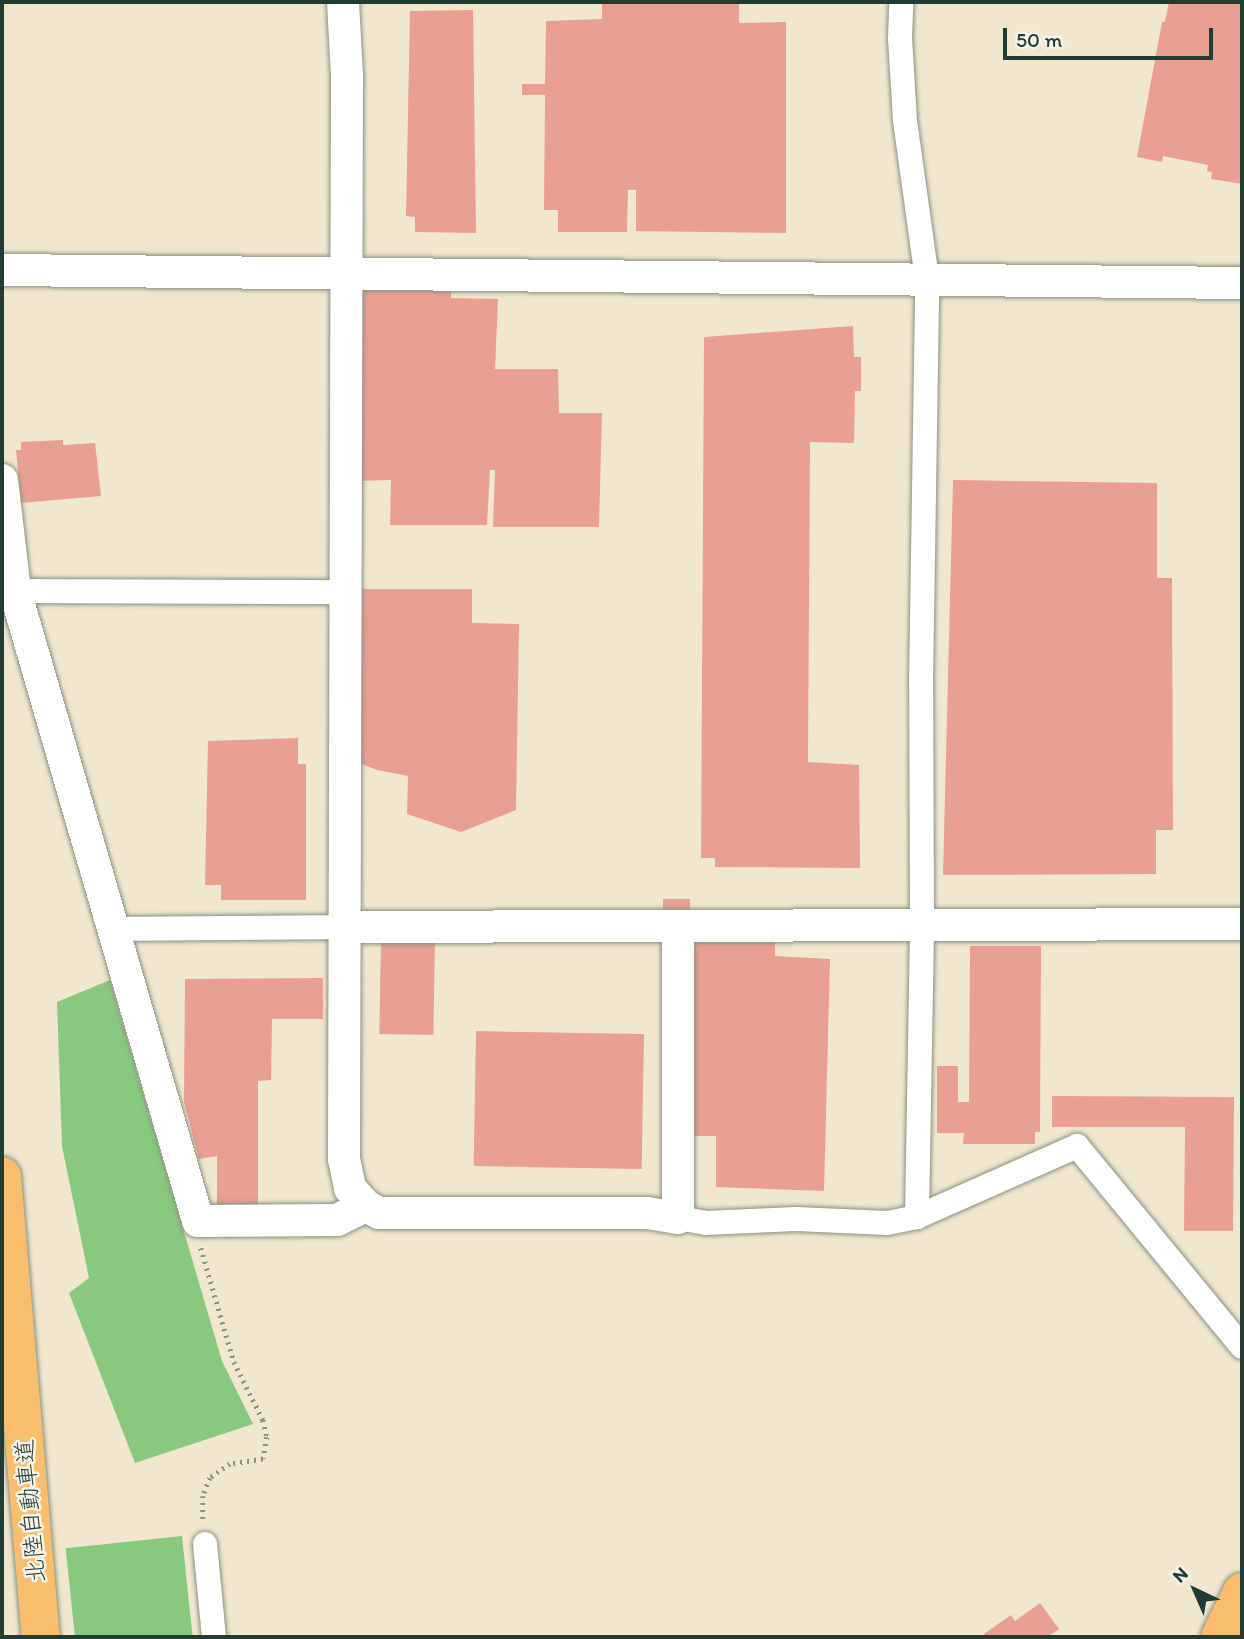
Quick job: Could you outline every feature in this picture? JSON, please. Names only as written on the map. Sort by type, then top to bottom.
[{"type":"main road","name":"北陸自動車道","points":[[2,1176],[41,1637]]},
{"type":"main road","points":[[1220,1637],[1242,1592]]},
{"type":"street","points":[[343,2],[347,75],[344,274],[347,592],[344,1159],[350,1188],[366,1206],[379,1213],[647,1213],[705,1223],[796,1219],[887,1223],[917,1217],[1077,1146],[1242,1346]]},
{"type":"street","points":[[901,2],[900,39],[905,120],[927,279],[917,1217]]},
{"type":"street","points":[[2,270],[1242,283]]},
{"type":"street","points":[[2,480],[15,592],[198,1221],[337,1220],[366,1206]]},
{"type":"street","points":[[15,592],[347,592]]},
{"type":"street","points":[[114,929],[1242,924]]},
{"type":"street","points":[[678,926],[678,1218]]},
{"type":"street","points":[[205,1544],[214,1637]]},
{"type":"path","points":[[198,1221],[200,1246],[234,1362],[263,1420],[267,1437],[263,1459],[230,1464],[210,1478],[202,1496],[205,1544]]},
{"type":"green space","points":[[110,980],[222,1361],[253,1424],[135,1463],[69,1293],[89,1278],[62,1146],[57,1002]]},
{"type":"green space","points":[[182,1536],[193,1636],[75,1637],[66,1548]]},
{"type":"building","points":[[602,2],[739,2],[739,23],[786,22],[786,233],[636,231],[636,190],[628,190],[627,232],[558,232],[558,210],[544,210],[545,95],[522,95],[522,84],[545,84],[546,21],[602,19]]},
{"type":"building","points":[[1169,2],[1242,2],[1242,184],[1211,179],[1212,172],[1207,171],[1208,165],[1163,156],[1162,162],[1137,157],[1162,22],[1165,22]]},
{"type":"building","points":[[473,10],[476,233],[415,232],[415,217],[406,216],[410,11]]},
{"type":"building","points":[[353,264],[451,264],[451,298],[498,299],[495,369],[558,369],[559,413],[602,413],[599,527],[493,527],[495,470],[490,470],[487,525],[390,525],[391,480],[355,481]]},
{"type":"building","points":[[853,326],[854,357],[861,357],[861,391],[855,391],[854,443],[810,442],[808,762],[859,765],[860,868],[715,867],[715,858],[701,858],[704,337]]},
{"type":"building","points":[[63,440],[63,445],[95,443],[101,496],[21,503],[16,450],[21,450],[21,442]]},
{"type":"building","points":[[953,480],[1157,483],[1157,578],[1172,578],[1173,830],[1156,830],[1156,874],[943,875]]},
{"type":"building","points":[[360,589],[472,589],[472,623],[519,624],[516,810],[461,832],[407,814],[408,776],[377,770],[359,763]]},
{"type":"building","points":[[298,738],[298,764],[306,764],[306,900],[221,900],[221,885],[205,885],[208,741]]},
{"type":"building","points":[[663,899],[690,899],[690,911],[775,911],[775,956],[830,959],[824,1191],[716,1187],[716,1136],[662,1136]]},
{"type":"building","points":[[381,938],[435,939],[433,1035],[379,1034]]},
{"type":"building","points":[[970,946],[1041,946],[1040,1132],[1035,1132],[1035,1144],[963,1144],[964,1133],[937,1133],[937,1066],[958,1066],[958,1102],[969,1102]]},
{"type":"building","points":[[323,978],[323,1019],[272,1019],[271,1080],[258,1081],[258,1204],[256,1207],[217,1207],[217,1156],[199,1159],[184,1102],[185,979]]},
{"type":"building","points":[[476,1031],[644,1034],[642,1169],[474,1166]]},
{"type":"building","points":[[1052,1096],[1234,1097],[1233,1231],[1184,1231],[1185,1127],[1052,1127]]},
{"type":"building","points":[[1040,1603],[1059,1629],[1047,1637],[986,1637],[984,1634],[1011,1615],[1015,1621]]}]
